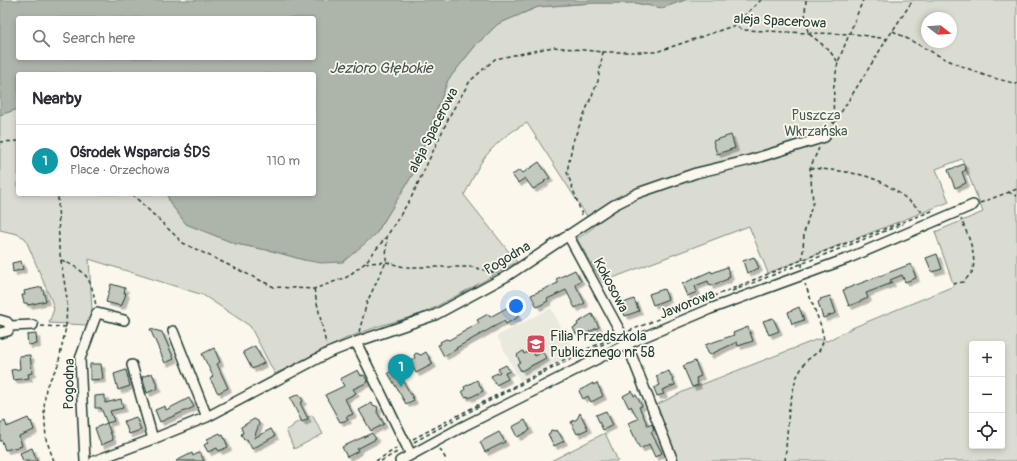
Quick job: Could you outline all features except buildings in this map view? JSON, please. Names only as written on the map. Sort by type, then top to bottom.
[{"type":"street","name":"Pogodna","points":[[94,461],[153,439],[206,416],[328,354],[356,342],[435,315],[507,276],[614,205],[656,186],[696,173],[750,160],[825,137]]},
{"type":"street","name":"Jaworowa","points":[[400,461],[464,426],[627,344],[710,309],[850,258],[973,206]]},
{"type":"street","name":"Kokosowa","points":[[568,235],[627,344],[673,461]]},
{"type":"street","name":"Pogodna","points":[[85,461],[80,359],[97,313]]},
{"type":"street","points":[[97,313],[124,320]]},
{"type":"street","points":[[0,320],[7,322],[10,326],[33,325]]},
{"type":"street","points":[[0,333],[8,331],[10,326]]},
{"type":"street","points":[[173,331],[206,416]]},
{"type":"street","points":[[356,342],[411,455]]},
{"type":"street","points":[[132,365],[153,439]]},
{"type":"path","points":[[733,26],[761,0]]},
{"type":"path","points":[[806,0],[805,13],[808,33],[828,49],[838,62]]},
{"type":"path","points":[[834,124],[834,84],[838,62],[863,0]]},
{"type":"path","points":[[785,461],[789,408],[796,378],[806,361],[819,351],[824,340],[821,326],[801,275],[804,233],[813,202],[810,168],[825,137],[886,39],[893,31],[913,0]]},
{"type":"path","name":"aleja Spacerowa","points":[[134,196],[183,243],[274,286],[314,289],[347,277],[365,263],[387,236],[411,198],[451,113],[470,81],[495,59],[554,47],[603,52],[656,52],[733,26],[744,30],[849,34],[886,39]]},
{"type":"path","points":[[893,31],[945,59],[986,76],[1017,84]]},
{"type":"path","points":[[586,224],[567,172],[573,141],[598,81],[603,52]]},
{"type":"path","points":[[0,142],[16,141]]},
{"type":"path","points":[[810,168],[837,171],[882,182],[927,216]]},
{"type":"path","points":[[973,206],[1017,189]]},
{"type":"path","points":[[1008,192],[1017,196]]},
{"type":"path","points":[[54,461],[46,438],[44,407],[46,387],[58,365],[66,327],[67,299],[59,248],[59,196]]},
{"type":"path","points":[[953,284],[964,282],[972,272],[973,254],[968,235],[957,212]]},
{"type":"path","points":[[356,342],[366,302],[386,262],[387,236]]},
{"type":"path","points":[[61,260],[76,267],[85,274],[93,287],[97,313]]},
{"type":"path","points":[[365,263],[386,262],[404,267],[472,267],[507,276]]},
{"type":"path","points":[[314,289],[328,354]]},
{"type":"path","points":[[33,325],[66,327]]},
{"type":"path","points":[[438,445],[447,461]]},
{"type":"shaded area","name":"Filia Przedszkola Publicznego nr 58","points":[[551,308],[575,353],[520,381],[497,336]]},
{"type":"green space","name":"Puszcza Wkrzańska","points":[[685,0],[1017,0],[1017,461],[670,461],[648,411],[658,404],[685,391],[818,339],[827,341],[852,328],[954,286],[935,232],[983,212],[962,159],[936,169],[949,202],[768,273],[749,226],[602,282],[577,239],[594,227],[527,123],[500,140],[489,152],[480,164],[464,195],[517,262],[422,314],[379,326],[347,338],[275,374],[250,326],[203,295],[89,259],[92,309],[87,325],[49,323],[54,309],[25,238],[17,234],[0,230],[0,115],[16,110],[16,196],[168,196],[170,203],[186,224],[236,244],[272,251],[304,260],[364,243],[376,234],[413,174],[448,80],[476,45],[498,24],[538,7],[592,3],[635,3],[662,8]]},
{"type":"green space","points":[[312,415],[323,434],[294,449],[286,430]]},
{"type":"green space","points":[[605,433],[618,461],[551,461],[599,436]]},
{"type":"water","name":"Jezioro Głębokie","points":[[0,0],[685,0],[662,8],[635,3],[592,3],[538,7],[498,24],[476,45],[448,80],[413,174],[376,234],[343,262],[321,263],[236,244],[186,224],[170,203],[168,196],[316,196],[316,72],[16,72],[16,110],[0,115]]},
{"type":"place","name":"Filia Przedszkola Publicznego nr 58","points":[[536,344]]},
{"type":"place","name":"Ośrodek Wsparcia ŚDS","points":[[401,387]]}]
